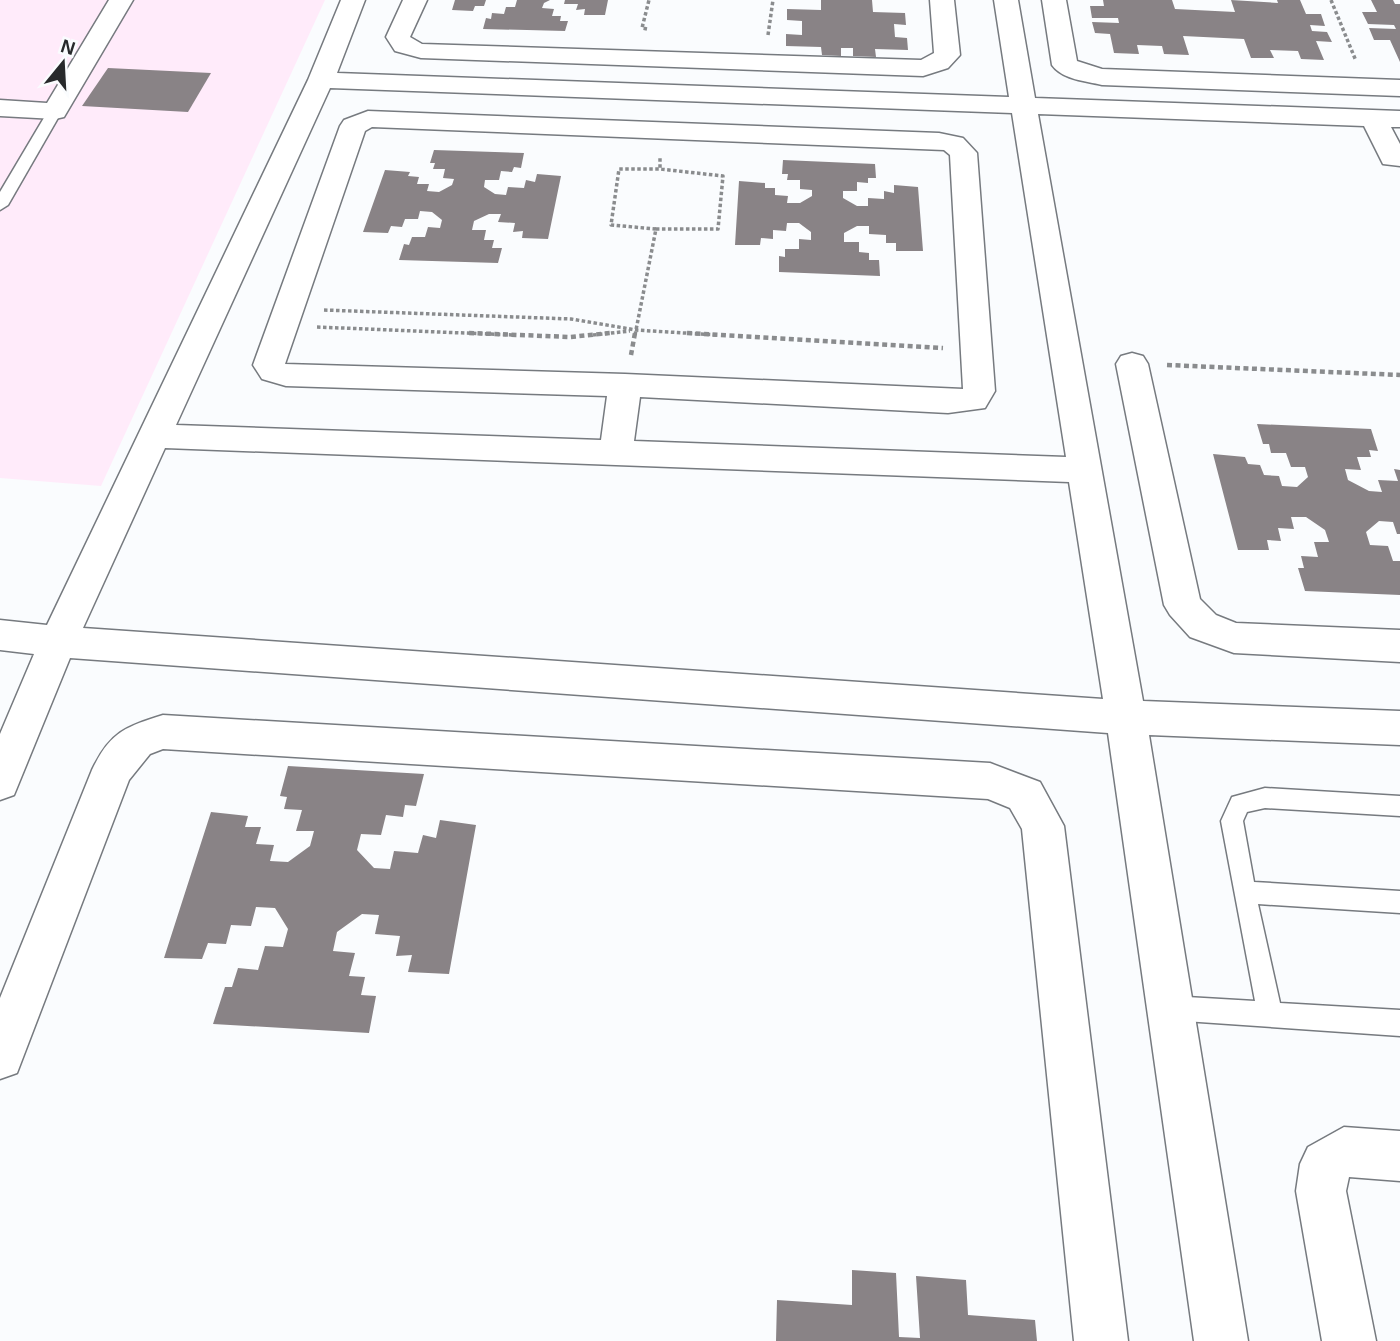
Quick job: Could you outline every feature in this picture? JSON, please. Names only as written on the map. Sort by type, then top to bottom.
[{"type":"street","points":[[0,108],[55,111],[121,0]]},
{"type":"street","points":[[0,782],[58,642],[321,80],[353,0]]},
{"type":"street","points":[[415,0],[398,37],[404,46],[421,51],[923,68],[939,63],[947,55],[942,0]]},
{"type":"street","points":[[1006,0],[1126,717],[1222,1341]]},
{"type":"street","points":[[1054,0],[1065,65],[1079,72],[1102,77],[1400,88]]},
{"type":"street","points":[[321,80],[1387,119],[1393,158],[1400,158]]},
{"type":"street","points":[[659,131],[665,93]]},
{"type":"street","points":[[360,121],[939,141],[953,144],[963,153],[979,391],[974,400],[948,402],[625,385],[285,375],[272,371],[270,365],[284,317],[353,126],[360,121]]},
{"type":"street","points":[[1132,364],[1183,605],[1203,626],[1234,638],[1400,646]]},
{"type":"street","points":[[616,454],[625,385]]},
{"type":"street","points":[[154,436],[1084,470]]},
{"type":"street","points":[[0,635],[58,642],[1126,717],[1400,728]]},
{"type":"street","points":[[0,1056],[112,770],[136,741],[163,732],[990,781],[1025,795],[1042,826],[1101,1341]]},
{"type":"street","points":[[1349,1341],[1321,1191],[1325,1164],[1344,1152],[1400,1156]]},
{"type":"lane","points":[[0,205],[55,111]]},
{"type":"lane","points":[[1270,1015],[1244,892],[1233,821],[1240,804],[1265,798],[1400,806]]},
{"type":"lane","points":[[1244,892],[1400,902]]},
{"type":"lane","points":[[1170,1009],[1400,1023]]},
{"type":"path","points":[[757,34],[770,35],[773,0]]},
{"type":"path","points":[[659,131],[660,169]]},
{"type":"path","points":[[619,169],[660,169],[723,176],[718,229],[656,229],[611,225],[619,169]]},
{"type":"path","points":[[625,385],[656,229]]},
{"type":"path","points":[[284,317],[570,337],[636,330]]},
{"type":"path","points":[[284,317],[571,319],[636,330],[975,350]]},
{"type":"path","points":[[1132,364],[1400,376]]},
{"type":"shaded area","points":[[0,0],[325,0],[101,486],[0,478]]},
{"type":"building","points":[[455,0],[486,0],[484,6],[475,6],[473,11],[452,10]]},
{"type":"building","points":[[517,0],[550,0],[544,3],[542,8],[554,9],[552,16],[561,16],[560,21],[568,21],[565,31],[483,29],[486,18],[491,19],[492,13],[504,14],[506,7],[515,7]]},
{"type":"building","points":[[565,0],[608,0],[605,15],[584,15],[585,9],[576,10],[578,4],[564,4]]},
{"type":"building","points":[[821,0],[872,0],[873,12],[905,13],[906,25],[894,24],[895,37],[907,38],[908,50],[875,49],[876,57],[853,56],[853,48],[841,48],[841,56],[822,55],[821,47],[786,46],[786,34],[802,35],[802,21],[787,20],[787,9],[821,10]]},
{"type":"building","points":[[1103,0],[1172,0],[1175,9],[1235,12],[1231,0],[1278,3],[1277,0],[1300,0],[1306,14],[1321,14],[1325,26],[1310,25],[1312,31],[1327,32],[1332,42],[1316,41],[1324,60],[1301,59],[1298,51],[1270,50],[1274,58],[1251,58],[1244,39],[1183,36],[1189,55],[1164,54],[1162,46],[1137,45],[1139,54],[1114,53],[1110,34],[1095,33],[1092,22],[1119,23],[1118,18],[1092,18],[1090,6],[1104,6]]},
{"type":"building","points":[[1371,0],[1393,0],[1395,4],[1400,4],[1400,62],[1390,40],[1374,40],[1369,28],[1396,29],[1394,25],[1368,24],[1362,12],[1377,12]]},
{"type":"building","points":[[108,68],[211,73],[188,112],[82,106]]},
{"type":"building","points":[[434,150],[524,153],[521,168],[514,167],[512,172],[501,171],[499,180],[485,180],[484,187],[495,194],[506,195],[508,187],[524,188],[526,180],[535,182],[537,174],[561,176],[548,239],[522,238],[523,231],[513,232],[515,223],[498,222],[501,214],[489,214],[474,221],[472,230],[486,230],[484,240],[494,240],[492,248],[502,248],[498,263],[399,260],[404,244],[409,245],[412,237],[425,237],[428,227],[440,228],[442,220],[432,212],[420,211],[418,219],[405,219],[402,227],[391,226],[388,233],[363,232],[385,170],[410,172],[408,176],[419,177],[417,184],[429,184],[427,191],[439,192],[452,185],[454,179],[443,178],[445,169],[433,169],[435,163],[430,163]]},
{"type":"building","points":[[783,160],[875,164],[876,178],[868,178],[868,183],[857,182],[857,191],[843,191],[843,198],[857,206],[868,206],[868,198],[884,199],[884,191],[894,193],[894,185],[918,187],[923,251],[896,251],[896,243],[886,243],[886,235],[869,234],[869,226],[857,226],[844,233],[844,242],[859,242],[859,252],[869,253],[869,260],[879,260],[880,276],[779,272],[779,256],[785,257],[785,249],[799,249],[799,239],[811,240],[811,232],[799,223],[787,223],[786,231],[773,230],[773,239],[761,238],[760,245],[735,245],[739,181],[765,183],[765,188],[775,188],[775,195],[788,196],[787,203],[800,203],[812,196],[812,190],[800,189],[800,180],[787,180],[788,174],[782,174]]},
{"type":"building","points":[[1257,424],[1371,429],[1378,451],[1369,450],[1371,457],[1357,457],[1361,470],[1345,469],[1348,480],[1369,491],[1382,492],[1378,480],[1398,481],[1394,469],[1400,470],[1400,534],[1397,534],[1393,522],[1379,521],[1366,532],[1370,545],[1388,546],[1393,561],[1400,561],[1400,595],[1305,591],[1298,568],[1304,568],[1301,556],[1318,557],[1314,542],[1329,542],[1325,530],[1306,517],[1291,517],[1294,529],[1278,528],[1281,541],[1267,540],[1269,550],[1238,550],[1213,454],[1245,457],[1248,464],[1260,465],[1264,475],[1279,476],[1282,486],[1297,487],[1308,477],[1305,467],[1291,467],[1286,453],[1271,453],[1269,444],[1263,444]]},
{"type":"building","points":[[288,766],[424,774],[416,806],[405,805],[403,817],[386,815],[381,835],[361,834],[357,850],[374,868],[390,869],[394,851],[418,853],[423,835],[436,838],[440,820],[476,825],[449,974],[408,972],[412,955],[396,956],[400,936],[375,934],[379,915],[362,914],[337,932],[333,951],[355,953],[349,976],[365,977],[361,995],[376,996],[369,1033],[213,1024],[225,987],[232,987],[238,968],[258,970],[265,946],[283,947],[288,929],[275,908],[256,907],[251,926],[231,925],[226,944],[208,943],[202,959],[164,958],[211,812],[248,816],[245,827],[261,827],[256,844],[274,845],[270,861],[288,862],[310,846],[314,831],[296,831],[302,810],[284,809],[287,797],[280,796]]},
{"type":"building","points":[[852,1270],[896,1273],[899,1337],[920,1338],[916,1276],[966,1280],[968,1315],[1035,1320],[1037,1341],[776,1341],[777,1300],[852,1305]]}]
